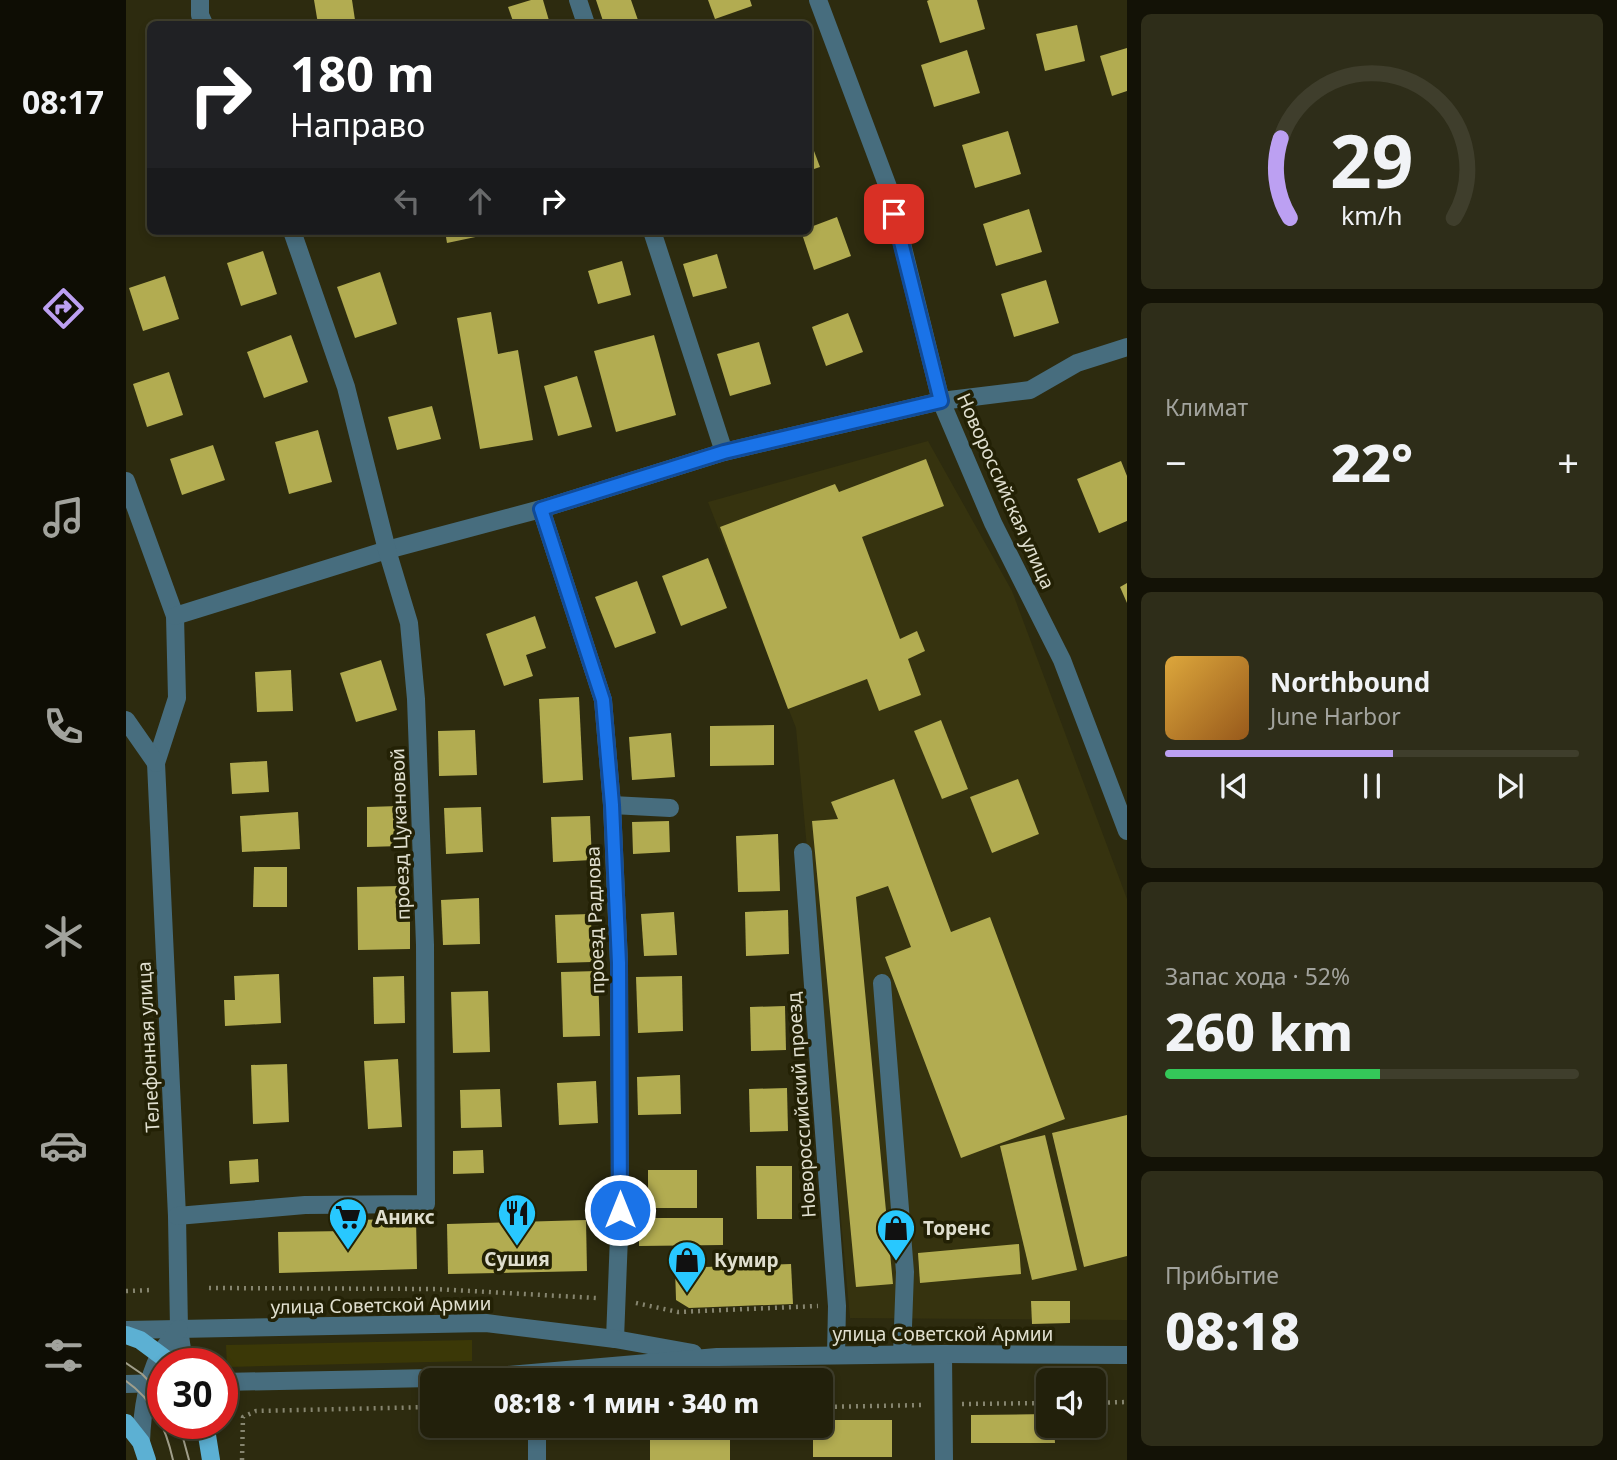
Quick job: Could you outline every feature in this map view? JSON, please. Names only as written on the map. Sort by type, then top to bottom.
[{"type":"main road","points":[[126,1333],[151,1348]]},
{"type":"main road","points":[[126,1423],[141,1443],[148,1460]]},
{"type":"main road","points":[[208,1439],[211,1460]]},
{"type":"street","points":[[200,0],[203,21]]},
{"type":"street","points":[[578,0],[585,21]]},
{"type":"street","name":"Новороссийская улица","points":[[818,0],[888,187],[941,401],[993,523],[1062,660],[1127,831]]},
{"type":"street","name":"проезд Цукановой","points":[[177,1216],[305,1205],[426,1204],[425,945],[416,699],[409,623],[387,550],[346,387],[293,235]]},
{"type":"street","points":[[653,235],[724,452]]},
{"type":"street","points":[[175,616],[387,550],[541,509],[724,452],[941,401],[1030,390],[1077,363],[1127,347]]},
{"type":"street","name":"Телефонная улица","points":[[126,481],[175,616],[177,698],[156,763],[182,1348]]},
{"type":"street","name":"проезд Радлова","points":[[541,509],[603,700],[612,805],[619,963],[620,1210],[615,1339]]},
{"type":"street","points":[[126,720],[156,763]]},
{"type":"street","points":[[612,805],[670,808]]},
{"type":"street","name":"Новороссийский проезд","points":[[803,852],[837,1306],[836,1355]]},
{"type":"street","points":[[882,983],[905,1272],[902,1354]]},
{"type":"street","name":"улица Советской Армии","points":[[126,1333],[179,1329],[486,1323],[615,1339],[717,1357]]},
{"type":"street","points":[[170,1348],[179,1329]]},
{"type":"street","points":[[943,1354],[944,1460]]},
{"type":"street","name":"улица Советской Армии","points":[[618,1368],[717,1357],[1127,1355]]},
{"type":"street","name":"улица Советской Армии","points":[[238,1382],[420,1378]]},
{"type":"street","points":[[126,1384],[147,1383]]},
{"type":"street","points":[[141,1443],[142,1413],[147,1402]]},
{"type":"street","points":[[537,1438],[537,1460]]},
{"type":"path","points":[[209,1289],[435,1289],[617,1299],[678,1312],[837,1306]]},
{"type":"path","points":[[126,1291],[152,1290]]},
{"type":"path","points":[[1106,1403],[1127,1402]]},
{"type":"path","points":[[242,1460],[243,1417],[256,1410],[420,1407]]},
{"type":"shaded area","points":[[928,441],[1012,591],[1127,899],[1127,1320],[850,1318],[796,728],[708,502]]},
{"type":"shaded area","points":[[472,1340],[472,1361],[238,1367],[238,1348],[226,1348],[226,1345]]},
{"type":"building","points":[[314,0],[352,0],[355,20],[318,21]]},
{"type":"building","points":[[531,0],[543,0],[549,21],[513,21],[508,7]]},
{"type":"building","points":[[596,0],[631,0],[638,21],[603,21]]},
{"type":"building","points":[[708,0],[750,0],[752,6],[715,19]]},
{"type":"building","points":[[977,0],[985,29],[940,43],[927,1]]},
{"type":"building","points":[[1077,25],[1085,61],[1045,71],[1036,34]]},
{"type":"building","points":[[1127,48],[1127,91],[1112,96],[1100,56]]},
{"type":"building","points":[[967,50],[980,93],[934,107],[921,65]]},
{"type":"building","points":[[1008,131],[1021,174],[975,188],[962,145]]},
{"type":"building","points":[[812,146],[820,167],[812,170]]},
{"type":"building","points":[[1029,209],[1042,252],[996,266],[983,224]]},
{"type":"building","points":[[837,217],[851,256],[814,270],[802,235],[812,235],[812,226]]},
{"type":"building","points":[[446,235],[485,235],[447,243]]},
{"type":"building","points":[[263,251],[277,294],[241,306],[227,263]]},
{"type":"building","points":[[717,254],[727,288],[693,297],[683,264]]},
{"type":"building","points":[[622,261],[631,295],[598,304],[588,271]]},
{"type":"building","points":[[380,272],[397,324],[355,338],[337,287]]},
{"type":"building","points":[[165,276],[179,319],[143,331],[129,288]]},
{"type":"building","points":[[1046,280],[1059,323],[1014,337],[1001,294]]},
{"type":"building","points":[[491,312],[498,354],[518,350],[533,440],[480,449],[457,318]]},
{"type":"building","points":[[848,313],[863,352],[826,366],[812,327]]},
{"type":"building","points":[[291,335],[308,382],[264,398],[247,352]]},
{"type":"building","points":[[654,335],[676,415],[616,432],[594,351]]},
{"type":"building","points":[[759,342],[771,384],[730,396],[717,354]]},
{"type":"building","points":[[169,372],[183,415],[147,427],[133,384]]},
{"type":"building","points":[[577,376],[592,427],[558,436],[544,386]]},
{"type":"building","points":[[432,406],[441,439],[397,450],[388,417]]},
{"type":"building","points":[[318,430],[332,482],[289,494],[275,442]]},
{"type":"building","points":[[213,445],[225,480],[182,495],[170,459]]},
{"type":"building","points":[[926,459],[944,506],[862,537],[900,639],[917,631],[925,651],[908,659],[921,695],[879,711],[867,679],[788,709],[720,527],[835,484],[839,492]]},
{"type":"building","points":[[1121,461],[1127,476],[1127,521],[1099,533],[1077,479]]},
{"type":"building","points":[[708,558],[727,608],[681,626],[662,576]]},
{"type":"building","points":[[637,581],[656,633],[615,648],[595,597]]},
{"type":"building","points":[[1127,583],[1127,603],[1120,587]]},
{"type":"building","points":[[535,616],[546,648],[526,655],[533,676],[504,686],[486,634]]},
{"type":"building","points":[[381,660],[397,710],[356,722],[340,673]]},
{"type":"building","points":[[291,670],[293,711],[257,712],[255,672]]},
{"type":"building","points":[[579,697],[583,780],[543,783],[539,699]]},
{"type":"building","points":[[941,720],[968,789],[942,799],[914,731]]},
{"type":"building","points":[[774,725],[774,765],[710,766],[710,726]]},
{"type":"building","points":[[475,730],[477,775],[439,776],[438,731]]},
{"type":"building","points":[[671,733],[675,777],[632,780],[629,737]]},
{"type":"building","points":[[267,761],[269,792],[232,794],[230,763]]},
{"type":"building","points":[[894,779],[951,932],[990,917],[1065,1119],[961,1158],[885,957],[911,947],[888,886],[856,897],[893,1284],[856,1287],[812,821],[838,819],[831,802]]},
{"type":"building","points":[[1018,779],[1039,834],[992,853],[970,797]]},
{"type":"building","points":[[399,806],[401,846],[367,847],[367,807]]},
{"type":"building","points":[[481,807],[483,852],[446,854],[444,808]]},
{"type":"building","points":[[298,812],[300,849],[242,852],[240,816]]},
{"type":"building","points":[[590,816],[592,860],[553,862],[551,817]]},
{"type":"building","points":[[669,821],[670,852],[633,854],[632,822]]},
{"type":"building","points":[[778,834],[780,891],[738,892],[736,836]]},
{"type":"building","points":[[254,867],[287,867],[287,907],[253,907]]},
{"type":"building","points":[[400,886],[400,921],[410,921],[410,949],[358,950],[357,887]]},
{"type":"building","points":[[479,898],[480,944],[443,945],[441,900]]},
{"type":"building","points":[[788,910],[789,954],[746,956],[745,912]]},
{"type":"building","points":[[674,912],[677,955],[644,956],[641,914]]},
{"type":"building","points":[[591,914],[592,962],[557,963],[555,915]]},
{"type":"building","points":[[598,971],[600,1036],[563,1037],[561,972]]},
{"type":"building","points":[[279,974],[281,1023],[225,1026],[224,1000],[235,1000],[234,976]]},
{"type":"building","points":[[404,976],[405,1023],[374,1024],[373,977]]},
{"type":"building","points":[[682,976],[683,1031],[638,1033],[636,977]]},
{"type":"building","points":[[488,991],[490,1052],[453,1053],[451,992]]},
{"type":"building","points":[[785,1006],[786,1050],[751,1051],[750,1007]]},
{"type":"building","points":[[398,1059],[402,1127],[368,1129],[364,1061]]},
{"type":"building","points":[[287,1064],[289,1122],[253,1124],[251,1065]]},
{"type":"building","points":[[680,1075],[681,1114],[638,1115],[637,1077]]},
{"type":"building","points":[[596,1081],[598,1123],[559,1125],[557,1083]]},
{"type":"building","points":[[787,1088],[788,1131],[750,1132],[749,1089]]},
{"type":"building","points":[[500,1089],[502,1127],[461,1128],[460,1090]]},
{"type":"building","points":[[1127,1115],[1127,1256],[1084,1267],[1052,1133]]},
{"type":"building","points":[[1045,1135],[1077,1270],[1032,1280],[1000,1146]]},
{"type":"building","points":[[483,1150],[484,1173],[453,1174],[453,1151]]},
{"type":"building","points":[[258,1159],[259,1182],[230,1184],[229,1161]]},
{"type":"building","points":[[756,1166],[792,1166],[792,1219],[757,1219]]},
{"type":"building","points":[[648,1170],[697,1170],[697,1208],[648,1208]]},
{"type":"building","points":[[639,1218],[723,1218],[723,1245],[639,1246]]},
{"type":"building","name":"Аникс","points":[[416,1219],[417,1269],[279,1273],[278,1232],[346,1231],[345,1220]]},
{"type":"building","name":"Сушия","points":[[586,1220],[587,1271],[448,1274],[447,1224]]},
{"type":"building","points":[[1019,1244],[1021,1274],[920,1283],[918,1253]]},
{"type":"building","points":[[791,1264],[793,1304],[689,1308],[676,1300],[675,1268]]},
{"type":"building","points":[[1031,1301],[1070,1301],[1070,1323],[1032,1324]]},
{"type":"building","points":[[1036,1414],[1036,1438],[1055,1438],[1055,1443],[971,1443],[971,1415]]},
{"type":"building","points":[[833,1420],[892,1420],[892,1457],[813,1457],[813,1438],[833,1438]]},
{"type":"building","points":[[650,1438],[730,1438],[730,1460],[650,1460]]},
{"type":"tram line","points":[[126,1363],[147,1379]]},
{"type":"tram line","points":[[126,1381],[144,1397],[157,1416],[167,1437],[173,1460]]},
{"type":"tram line","points":[[183,1439],[189,1460]]},
{"type":"place","name":"Сушия","points":[[517,1247]]},
{"type":"place","name":"Аникс","points":[[348,1251]]},
{"type":"place","name":"Торенс","points":[[896,1262]]},
{"type":"place","name":"Кумир","points":[[687,1294]]},
{"type":"route","points":[[620,1210],[619,963],[612,805],[603,700],[541,509],[724,452],[941,401],[894,214]]}]
